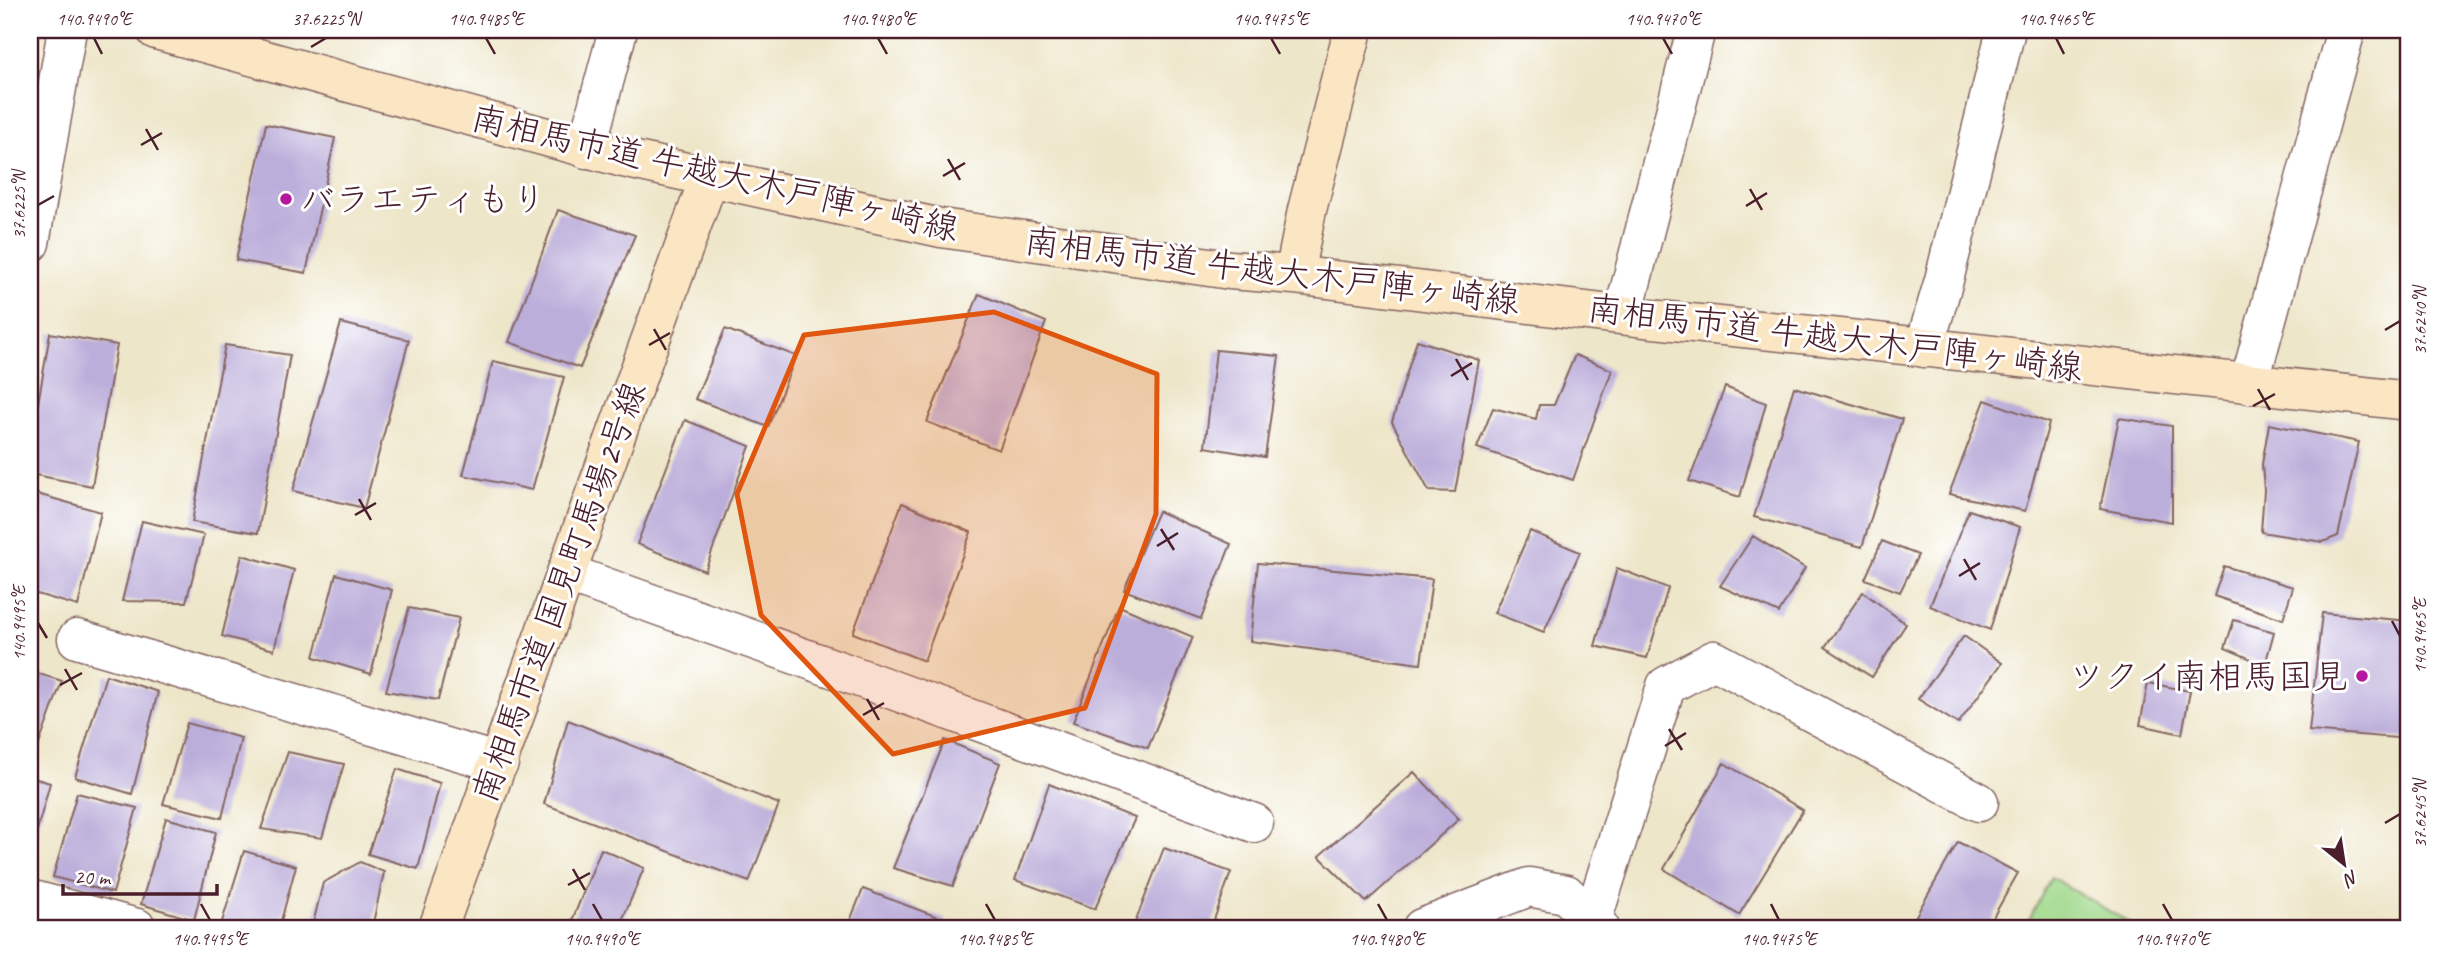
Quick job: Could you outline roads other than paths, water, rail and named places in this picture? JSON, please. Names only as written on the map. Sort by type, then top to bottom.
[{"type":"street","points":[[30,243],[67,30]]},
{"type":"street","name":"南相馬市道 牛越大木戸陣ヶ崎線","points":[[156,30],[586,149],[941,228],[1230,270],[2409,401]]},
{"type":"street","points":[[586,149],[618,30]]},
{"type":"street","points":[[1294,275],[1307,210],[1353,30]]},
{"type":"street","points":[[1623,315],[1696,30]]},
{"type":"street","points":[[1924,348],[1944,280],[2006,30]]},
{"type":"street","points":[[2249,384],[2346,30]]},
{"type":"street","name":"南相馬市道 国見町馬場2号線","points":[[439,928],[709,178]]},
{"type":"street","points":[[566,573],[1254,823]]},
{"type":"street","points":[[77,639],[499,763]]},
{"type":"street","points":[[1422,928],[1529,887],[1566,894],[1596,925],[1666,686],[1714,660],[1979,802]]},
{"type":"street","points":[[30,900],[137,928]]},
{"type":"place","name":"バラエティもり","points":[[286,199]]},
{"type":"place","name":"ツクイ南相馬国見","points":[[2362,676]]}]
